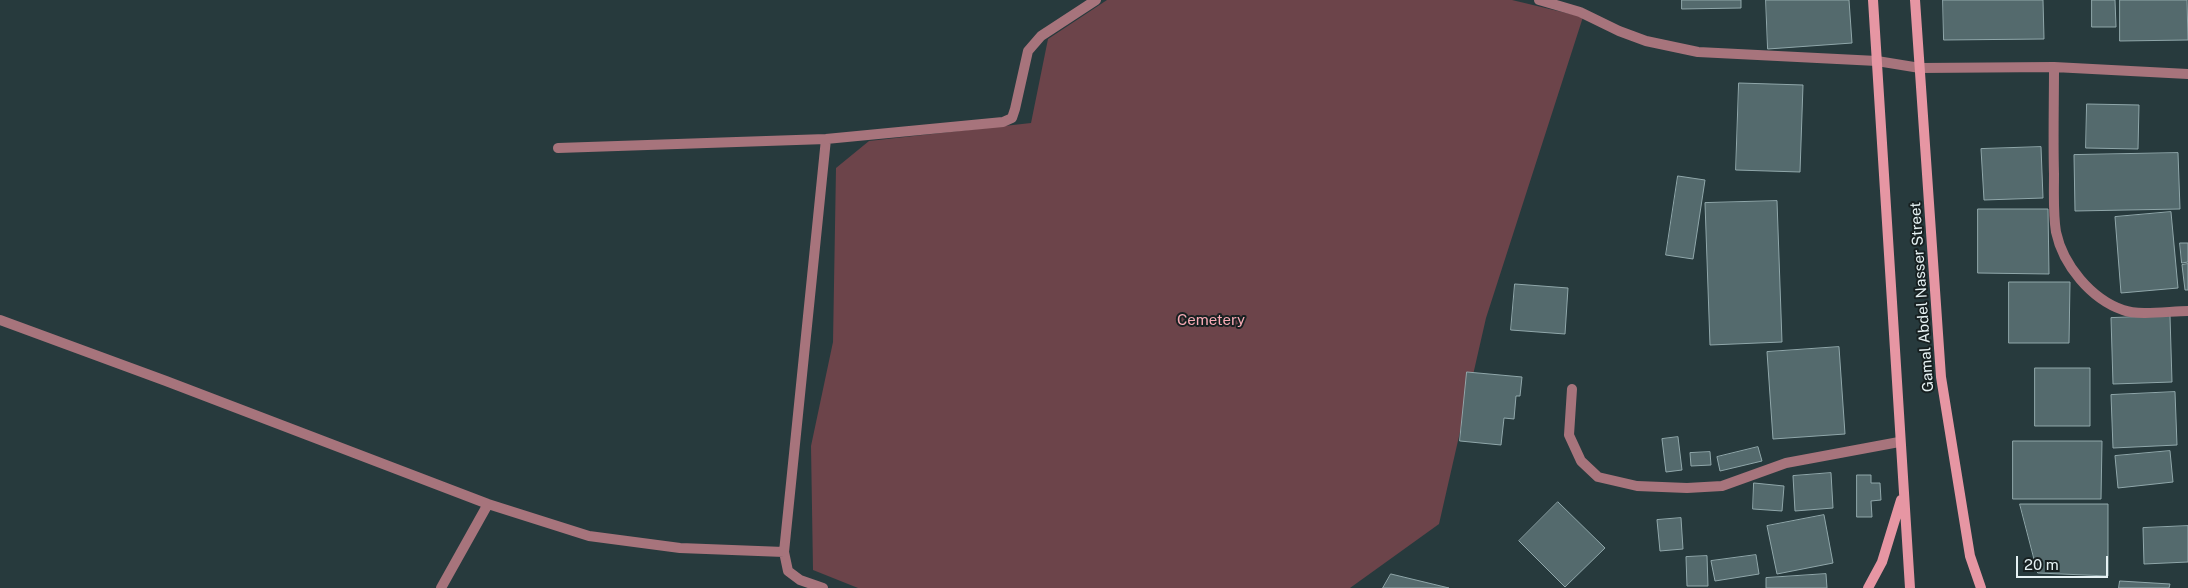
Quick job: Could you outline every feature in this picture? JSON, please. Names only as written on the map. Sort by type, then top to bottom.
[{"type":"main road","name":"Gamal Abdel Nasser Street","points":[[1873,0],[1899,442],[1910,588]]},
{"type":"main road","name":"Gamal Abdel Nasser Street","points":[[1915,0],[1941,377],[1970,556],[1981,588]]},
{"type":"main road","points":[[1868,588],[1882,562],[1903,495]]},
{"type":"street","points":[[558,148],[826,139],[983,126],[1003,122],[1012,118],[1028,50],[1041,36],[1096,0]]},
{"type":"street","points":[[1540,0],[1580,12],[1619,31],[1646,41],[1698,52],[1877,61],[1920,68],[2054,68],[2188,74]]},
{"type":"street","points":[[2054,68],[2054,193],[2056,232],[2063,253],[2089,288],[2105,301],[2123,310],[2188,311]]},
{"type":"street","points":[[823,588],[800,580],[788,571],[784,552],[826,139]]},
{"type":"street","points":[[0,320],[488,504],[589,536],[680,548],[784,552]]},
{"type":"street","points":[[1572,389],[1569,435],[1581,461],[1598,477],[1637,486],[1687,488],[1722,486],[1786,463],[1899,442]]},
{"type":"street","points":[[442,588],[488,504]]},
{"type":"green space","name":"Cemetery","points":[[1107,0],[1512,0],[1583,17],[1486,318],[1439,524],[1350,588],[858,588],[813,570],[811,446],[833,342],[836,168],[869,141],[1031,123],[1048,39]]},
{"type":"building","points":[[1682,0],[1741,0],[1741,8],[1682,9]]},
{"type":"building","points":[[1766,0],[1849,0],[1852,43],[1768,49]]},
{"type":"building","points":[[1943,0],[2043,0],[2044,39],[1944,40]]},
{"type":"building","points":[[2092,0],[2115,0],[2116,27],[2092,27]]},
{"type":"building","points":[[2120,0],[2187,0],[2188,40],[2120,41]]},
{"type":"building","points":[[1739,83],[1803,85],[1800,172],[1736,170]]},
{"type":"building","points":[[2087,104],[2139,105],[2138,149],[2086,148]]},
{"type":"building","points":[[2041,147],[2043,198],[1984,200],[1981,149]]},
{"type":"building","points":[[2178,153],[2180,209],[2075,211],[2074,155]]},
{"type":"building","points":[[1678,176],[1705,180],[1693,259],[1666,255]]},
{"type":"building","points":[[1777,201],[1782,342],[1710,345],[1705,203]]},
{"type":"building","points":[[1978,209],[2048,209],[2049,274],[1978,273]]},
{"type":"building","points":[[2171,212],[2178,288],[2121,293],[2115,217]]},
{"type":"building","points":[[2180,243],[2188,243],[2188,262],[2182,263]]},
{"type":"building","points":[[2188,264],[2188,290],[2185,290],[2182,265]]},
{"type":"building","points":[[2009,282],[2070,282],[2069,343],[2009,343]]},
{"type":"building","points":[[1515,284],[1568,288],[1565,334],[1511,330]]},
{"type":"building","points":[[2170,316],[2172,382],[2113,384],[2111,318]]},
{"type":"building","points":[[1839,347],[1845,434],[1773,439],[1767,352]]},
{"type":"building","points":[[2035,368],[2090,368],[2090,426],[2035,426]]},
{"type":"building","points":[[1467,372],[1522,377],[1520,396],[1516,396],[1514,419],[1504,418],[1501,445],[1460,441]]},
{"type":"building","points":[[2175,392],[2177,445],[2113,448],[2111,395]]},
{"type":"building","points":[[1678,437],[1682,470],[1666,472],[1662,439]]},
{"type":"building","points":[[2013,441],[2102,441],[2101,499],[2013,499]]},
{"type":"building","points":[[1758,447],[1762,461],[1720,471],[1717,457]]},
{"type":"building","points":[[2170,451],[2173,482],[2118,488],[2115,456]]},
{"type":"building","points":[[1710,452],[1711,465],[1691,466],[1690,453]]},
{"type":"building","points":[[1831,473],[1833,508],[1795,511],[1793,476]]},
{"type":"building","points":[[1857,475],[1871,475],[1871,483],[1880,483],[1881,500],[1871,501],[1872,517],[1857,517]]},
{"type":"building","points":[[1754,483],[1784,486],[1782,511],[1753,509]]},
{"type":"building","points":[[1558,502],[1605,548],[1565,587],[1519,541]]},
{"type":"building","points":[[2020,504],[2108,504],[2108,576],[2038,573]]},
{"type":"building","points":[[1824,515],[1833,563],[1777,574],[1767,526]]},
{"type":"building","points":[[1681,518],[1683,549],[1660,551],[1657,520]]},
{"type":"building","points":[[2188,526],[2188,562],[2144,564],[2143,528]]},
{"type":"building","points":[[1756,555],[1759,574],[1715,581],[1711,561]]},
{"type":"building","points":[[1707,556],[1708,586],[1687,586],[1686,557]]},
{"type":"building","points":[[1391,574],[1449,588],[1383,588]]},
{"type":"building","points":[[1826,574],[1827,588],[1766,588],[1766,578]]},
{"type":"building","points":[[2120,581],[2170,584],[2169,588],[2119,588]]}]
